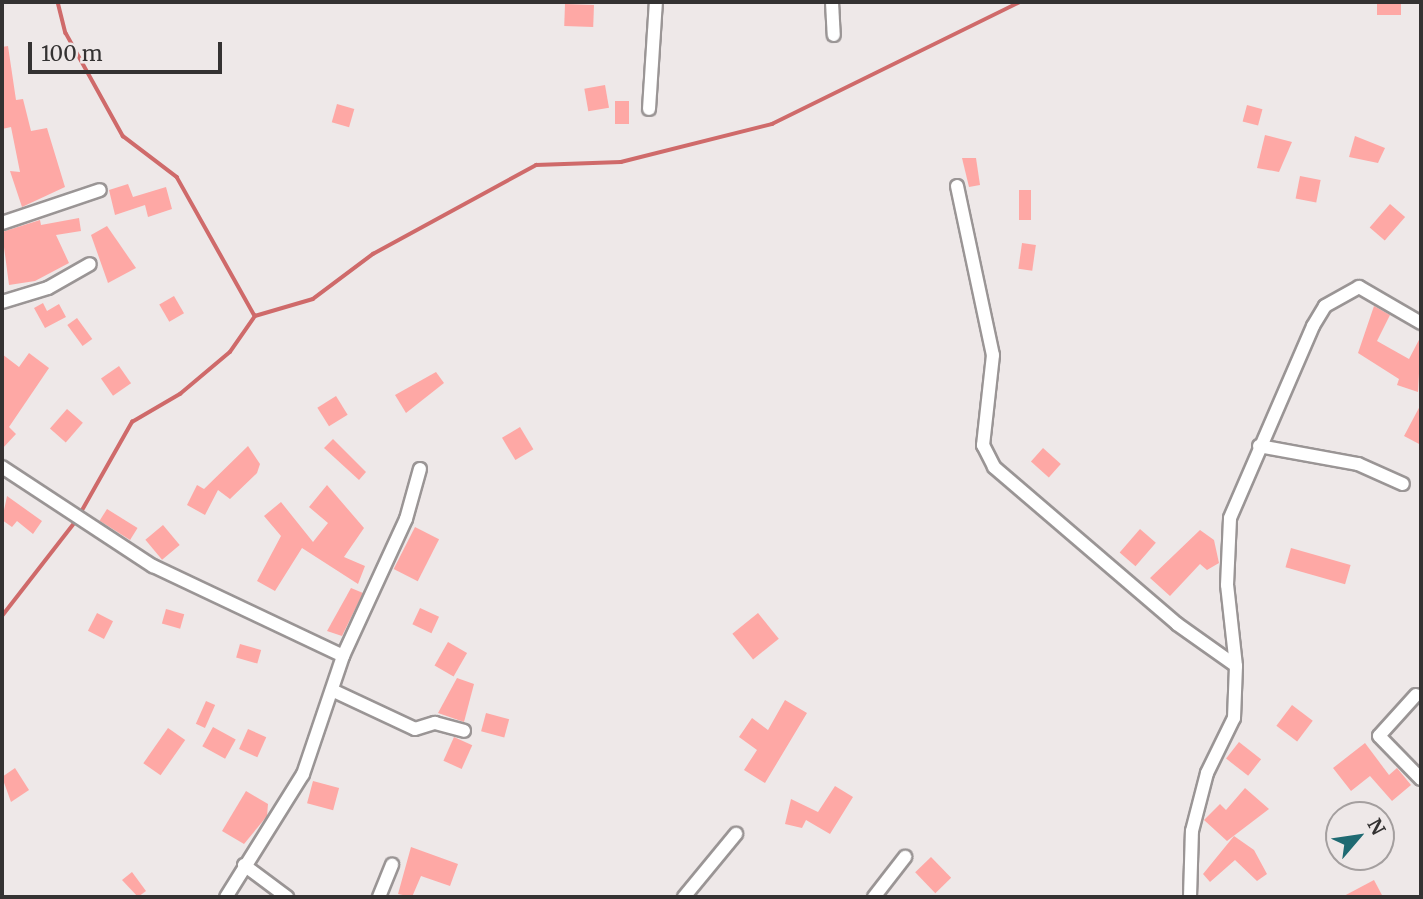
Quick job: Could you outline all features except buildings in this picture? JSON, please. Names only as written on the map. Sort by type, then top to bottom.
[{"type":"street","points":[[649,109],[656,2]]},
{"type":"street","points":[[832,2],[834,35]]},
{"type":"street","points":[[957,186],[993,355],[983,445],[995,467],[1042,513],[1236,666]]},
{"type":"street","points":[[2,223],[100,190]]},
{"type":"street","points":[[2,302],[48,288],[90,264]]},
{"type":"street","points":[[1189,897],[1192,831],[1207,774],[1234,718],[1236,666],[1227,585],[1230,518],[1259,446],[1325,306],[1359,287],[1421,323]]},
{"type":"street","points":[[1259,446],[1357,464],[1403,484]]},
{"type":"street","points":[[2,467],[153,566],[344,656]]},
{"type":"street","points":[[226,897],[303,774],[344,656],[406,519],[420,469]]},
{"type":"street","points":[[334,691],[415,729],[435,723],[464,732]]},
{"type":"street","points":[[1416,695],[1379,736],[1421,779]]},
{"type":"street","points":[[684,897],[736,834]]},
{"type":"street","points":[[874,897],[905,858]]},
{"type":"street","points":[[244,865],[286,897]]},
{"type":"street","points":[[379,897],[392,865]]},
{"type":"waterway","points":[[58,2],[66,33],[123,136],[177,177],[255,316]]},
{"type":"waterway","points":[[2,616],[76,521],[132,422],[180,394],[230,352],[255,316],[313,299],[373,254],[536,165],[621,162],[772,124],[1020,2]]}]
